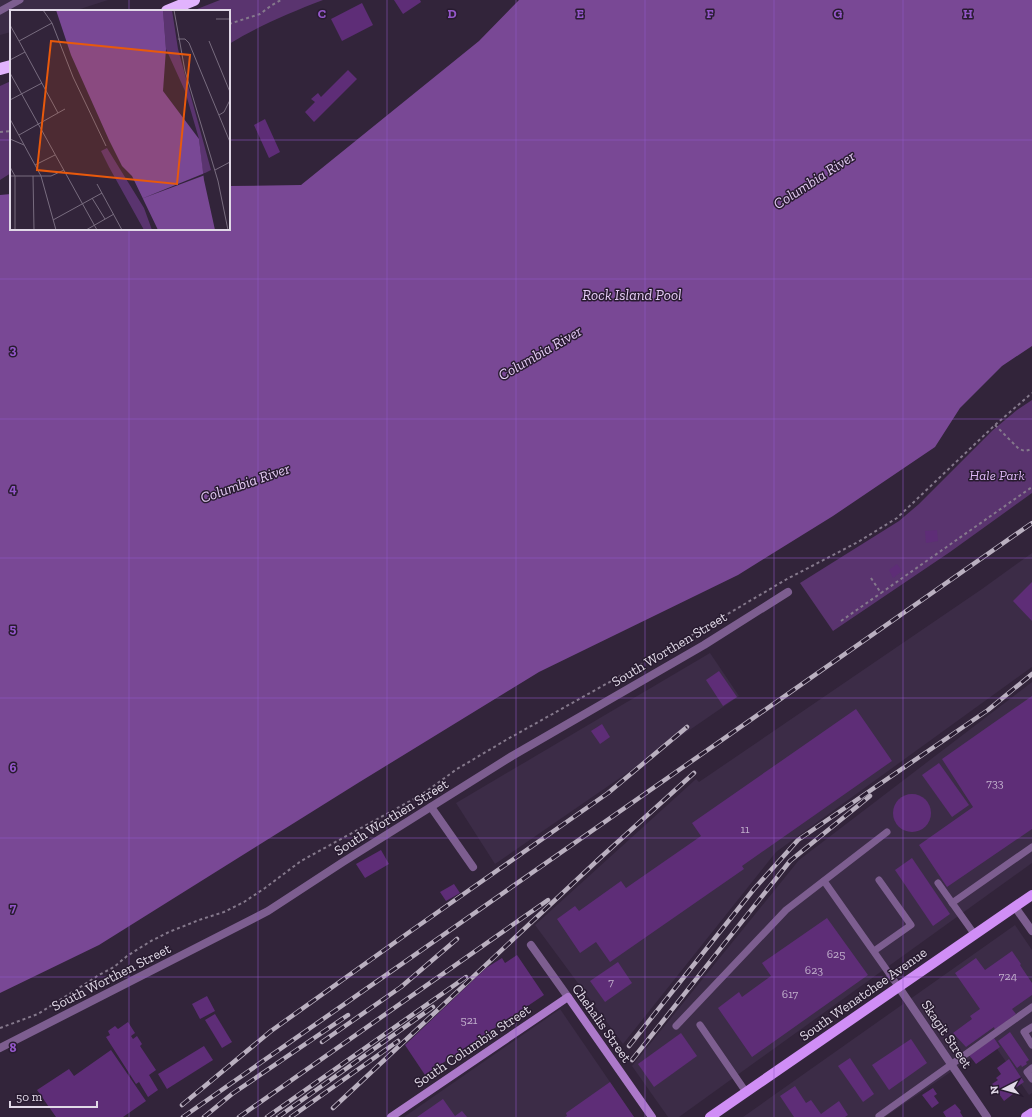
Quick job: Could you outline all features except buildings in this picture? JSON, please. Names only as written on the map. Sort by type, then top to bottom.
[{"type":"highway","points":[[169,10],[194,0]]},
{"type":"highway","points":[[0,69],[10,66]]},
{"type":"main road","name":"South Wenatchee Avenue","points":[[710,1117],[1032,895]]},
{"type":"main road","points":[[1026,1117],[1032,1113]]},
{"type":"street","name":"South Worthen Street","points":[[0,1048],[268,911],[512,756],[704,645],[788,592]]},
{"type":"street","points":[[431,807],[473,867]]},
{"type":"street","points":[[1015,907],[1032,931]]},
{"type":"street","name":"Chehalis Street","points":[[531,945],[652,1117]]},
{"type":"street","name":"Skagit Street","points":[[898,986],[987,1117]]},
{"type":"street","name":"South Columbia Street","points":[[391,1117],[568,997]]},
{"type":"lane","points":[[0,11],[20,0]]},
{"type":"lane","points":[[676,1026],[786,910],[887,832]]},
{"type":"lane","points":[[952,903],[1032,847]]},
{"type":"lane","points":[[874,951],[911,925],[879,880]]},
{"type":"lane","points":[[824,881],[898,986]]},
{"type":"lane","points":[[938,883],[975,935]]},
{"type":"lane","points":[[879,1116],[1032,1007]]},
{"type":"lane","points":[[700,1025],[746,1092]]},
{"type":"lane","points":[[1032,1027],[1024,1032],[1032,1045]]},
{"type":"lane","points":[[1032,1068],[1027,1072],[1032,1079]]},
{"type":"path","points":[[230,24],[260,14],[281,0]]},
{"type":"path","points":[[0,132],[10,131]]},
{"type":"path","points":[[0,1028],[38,1014],[100,975],[114,968],[128,956],[151,941],[199,920],[224,912],[244,902],[301,861],[421,795],[457,769],[665,651],[787,579],[858,542],[897,518],[995,425],[1032,393]]},
{"type":"path","points":[[995,425],[1019,449],[1025,451],[1032,450]]},
{"type":"path","points":[[841,621],[1032,487]]},
{"type":"path","points":[[871,578],[881,593]]},
{"type":"shaded area","points":[[0,0],[108,0],[77,10],[10,10],[10,32],[0,35]]},
{"type":"shaded area","points":[[1032,553],[1032,667],[776,852],[623,1044],[535,925],[696,779],[699,782],[982,589]]},
{"type":"shaded area","points":[[710,653],[739,696],[495,864],[456,803]]},
{"type":"shaded area","points":[[1032,682],[1032,863],[679,1117],[668,1117],[632,1066],[799,860]]},
{"type":"shaded area","points":[[1015,925],[1032,950],[1032,1093],[1029,1095],[993,1043],[885,1117],[743,1117]]},
{"type":"shaded area","points":[[560,1009],[634,1117],[404,1117]]},
{"type":"green space","points":[[220,0],[323,0],[275,20],[230,43],[230,10],[195,10]]},
{"type":"green space","points":[[10,81],[10,174],[0,180],[0,86]]},
{"type":"green space","name":"Hale Park","points":[[1032,400],[1032,493],[950,552],[833,631],[800,583],[899,521],[919,504],[993,430],[1017,410]]},
{"type":"water","name":"Rock Island Pool","points":[[519,0],[1032,0],[1032,346],[1002,366],[960,408],[935,447],[833,516],[738,575],[539,672],[99,945],[0,993],[0,195],[10,194],[10,230],[230,230],[230,186],[301,185],[479,41]]},
{"type":"railway","points":[[183,1117],[1032,523]]},
{"type":"railway","points":[[629,1046],[754,889],[798,840],[988,710],[1032,674]]},
{"type":"railway","points":[[182,1105],[271,1031],[608,793],[687,727]]},
{"type":"railway","points":[[333,1108],[600,858],[694,773]]},
{"type":"railway","points":[[632,1060],[790,861],[870,796]]},
{"type":"railway","points":[[239,1117],[548,900]]},
{"type":"railway","points":[[322,1042],[401,987],[457,939]]},
{"type":"railway","points":[[267,1117],[466,977]]},
{"type":"railway","points":[[278,1117],[433,1007]]},
{"type":"railway","points":[[204,1117],[232,1094],[348,1015]]},
{"type":"railway","points":[[291,1117],[398,1041]]},
{"type":"water label","name":"Columbia River","points":[[814,180]]},
{"type":"water label","name":"Columbia River","points":[[540,353]]},
{"type":"water label","name":"Columbia River","points":[[245,483]]}]
